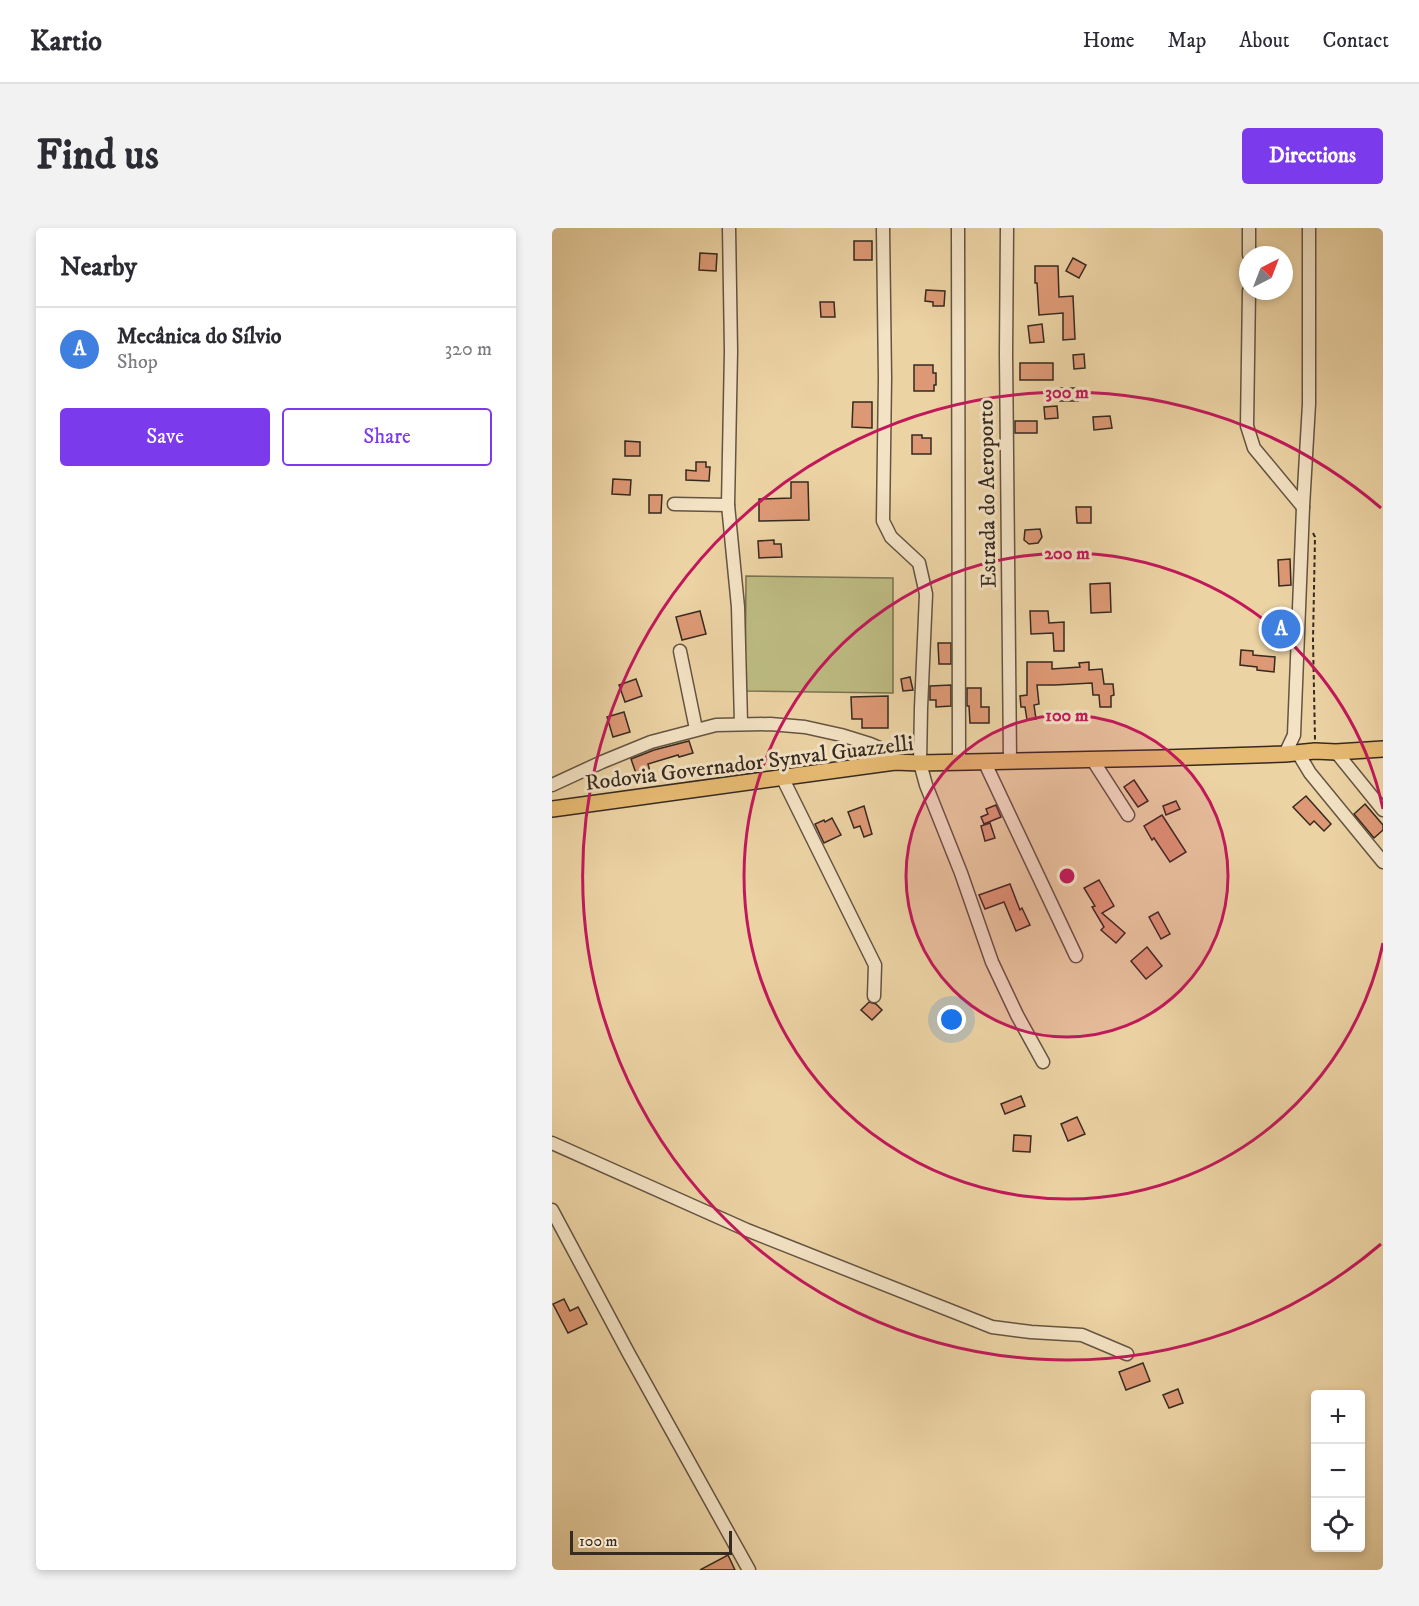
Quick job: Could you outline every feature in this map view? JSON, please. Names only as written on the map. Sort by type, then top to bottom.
[{"type":"main road","name":"Rodovia Governador Synval Guazzelli","points":[[552,809],[895,762],[1292,754],[1383,749]]},
{"type":"street","points":[[729,228],[731,351],[728,505],[738,607],[741,723]]},
{"type":"street","points":[[883,228],[885,378],[883,521],[891,537],[918,563],[926,594],[920,763],[926,785],[961,873],[992,962],[1017,1015],[1043,1062]]},
{"type":"street","points":[[958,228],[959,762]]},
{"type":"street","name":"Estrada do Aeroporto","points":[[1007,228],[1010,760]]},
{"type":"street","points":[[1249,228],[1249,246]]},
{"type":"street","points":[[1309,228],[1309,404],[1292,754],[1383,862]]},
{"type":"street","points":[[1249,300],[1247,426],[1254,448],[1303,507]]},
{"type":"street","points":[[674,504],[728,505]]},
{"type":"street","points":[[680,651],[696,729]]},
{"type":"street","points":[[552,785],[651,742],[696,729],[741,723],[805,727],[841,735],[884,750],[895,762]]},
{"type":"street","points":[[1336,752],[1383,810]]},
{"type":"street","points":[[1092,759],[1128,815]]},
{"type":"street","points":[[984,761],[1077,956]]},
{"type":"street","points":[[782,777],[875,965],[874,996]]},
{"type":"street","points":[[552,1143],[747,1230],[992,1327],[1082,1335],[1127,1354]]},
{"type":"street","points":[[552,1210],[749,1570]]},
{"type":"path","points":[[1312,529],[1315,537],[1313,640],[1315,752]]},
{"type":"shaded area","points":[[746,576],[893,578],[893,693],[745,691]]},
{"type":"building","points":[[854,241],[872,241],[872,260],[854,260]]},
{"type":"building","points":[[700,253],[717,254],[716,271],[699,270]]},
{"type":"building","points":[[1073,258],[1086,265],[1079,278],[1066,271]]},
{"type":"building","points":[[1035,266],[1058,266],[1059,297],[1073,296],[1075,339],[1063,340],[1063,313],[1039,315]]},
{"type":"building","points":[[926,290],[945,291],[944,306],[933,306],[933,302],[925,301]]},
{"type":"building","points":[[820,302],[834,302],[835,317],[821,317]]},
{"type":"building","points":[[1042,324],[1044,342],[1030,343],[1028,326]]},
{"type":"building","points":[[1084,354],[1085,368],[1074,369],[1073,355]]},
{"type":"building","points":[[1020,363],[1053,363],[1053,380],[1020,380]]},
{"type":"building","points":[[914,365],[933,365],[933,373],[936,373],[934,391],[914,391]]},
{"type":"building","points":[[1060,388],[1078,388],[1078,401],[1060,401]]},
{"type":"building","points":[[853,402],[872,402],[872,428],[852,427]]},
{"type":"building","points":[[1057,406],[1058,418],[1045,419],[1044,407]]},
{"type":"building","points":[[1110,416],[1112,428],[1094,430],[1093,417]]},
{"type":"building","points":[[1015,421],[1037,421],[1037,433],[1015,433]]},
{"type":"building","points":[[912,435],[931,438],[931,454],[912,454]]},
{"type":"building","points":[[625,441],[640,442],[640,456],[625,456]]},
{"type":"building","points":[[696,462],[706,462],[706,467],[710,467],[709,481],[686,480],[686,470],[696,471]]},
{"type":"building","points":[[613,479],[631,480],[630,495],[612,494]]},
{"type":"building","points":[[791,482],[808,482],[809,520],[759,521],[759,499],[791,498]]},
{"type":"building","points":[[649,495],[662,495],[661,513],[649,513]]},
{"type":"building","points":[[1076,507],[1091,507],[1091,523],[1077,523]]},
{"type":"building","points":[[1040,529],[1042,537],[1038,543],[1029,544],[1024,540],[1025,530]]},
{"type":"building","points":[[774,540],[774,544],[781,544],[782,557],[759,558],[758,541]]},
{"type":"building","points":[[1290,559],[1291,585],[1279,586],[1278,560]]},
{"type":"building","points":[[1110,583],[1111,612],[1091,613],[1090,584]]},
{"type":"building","points":[[700,611],[706,634],[682,640],[676,617]]},
{"type":"building","points":[[1030,611],[1048,611],[1049,623],[1064,622],[1064,651],[1054,651],[1053,633],[1031,634]]},
{"type":"building","points":[[938,643],[951,643],[951,664],[939,664]]},
{"type":"building","points":[[1241,650],[1253,651],[1253,655],[1275,657],[1274,672],[1240,665]]},
{"type":"building","points":[[1027,662],[1052,662],[1052,669],[1080,667],[1079,663],[1089,662],[1089,670],[1102,669],[1104,684],[1113,684],[1114,695],[1111,696],[1111,707],[1100,707],[1099,695],[1093,695],[1092,683],[1037,685],[1039,704],[1034,705],[1036,719],[1027,720],[1025,707],[1021,707],[1020,696],[1027,695]]},
{"type":"building","points":[[910,677],[913,690],[903,691],[901,679]]},
{"type":"building","points":[[636,679],[642,696],[625,702],[619,685]]},
{"type":"building","points":[[951,685],[951,706],[936,707],[936,700],[930,700],[930,686]]},
{"type":"building","points":[[967,688],[981,688],[981,707],[989,707],[989,723],[970,723]]},
{"type":"building","points":[[888,696],[888,728],[862,728],[862,719],[852,719],[851,697]]},
{"type":"building","points":[[624,712],[630,732],[613,737],[607,717]]},
{"type":"building","points":[[689,741],[693,753],[648,764],[651,775],[638,779],[631,759]]},
{"type":"building","points":[[1134,780],[1148,801],[1138,807],[1124,787]]},
{"type":"building","points":[[1306,796],[1331,824],[1324,831],[1314,821],[1310,825],[1293,807]]},
{"type":"building","points":[[1176,801],[1180,809],[1166,815],[1163,806]]},
{"type":"building","points":[[1365,804],[1383,825],[1383,830],[1374,838],[1354,814]]},
{"type":"building","points":[[996,805],[1001,817],[984,824],[981,817],[988,814],[986,809]]},
{"type":"building","points":[[864,806],[872,834],[864,837],[860,826],[854,828],[848,812]]},
{"type":"building","points":[[1162,815],[1186,852],[1170,862],[1144,826]]},
{"type":"building","points":[[832,818],[841,835],[824,843],[815,824]]},
{"type":"building","points":[[990,823],[995,838],[985,841],[981,826]]},
{"type":"building","points":[[1099,880],[1114,906],[1102,913],[1125,933],[1116,943],[1101,930],[1104,927],[1084,888]]},
{"type":"building","points":[[1010,884],[1020,910],[1022,908],[1030,925],[1016,931],[1004,902],[985,909],[979,895]]},
{"type":"building","points":[[1158,912],[1170,934],[1161,939],[1149,917]]},
{"type":"building","points":[[1147,947],[1162,966],[1146,979],[1131,961]]},
{"type":"building","points":[[869,1002],[876,1004],[882,1010],[872,1020],[861,1010]]},
{"type":"building","points":[[1021,1096],[1025,1106],[1005,1114],[1001,1104]]},
{"type":"building","points":[[1077,1117],[1085,1134],[1068,1141],[1061,1124]]},
{"type":"building","points":[[1014,1135],[1031,1136],[1030,1152],[1013,1151]]},
{"type":"building","points":[[564,1299],[570,1311],[578,1307],[587,1324],[568,1333],[553,1304]]},
{"type":"building","points":[[1143,1363],[1150,1381],[1126,1390],[1119,1372]]},
{"type":"building","points":[[1178,1389],[1183,1403],[1169,1408],[1163,1395]]},
{"type":"building","points":[[728,1555],[735,1570],[700,1570]]},
{"type":"place","name":"Mecânica do Sílvio","points":[[1281,629]]}]
